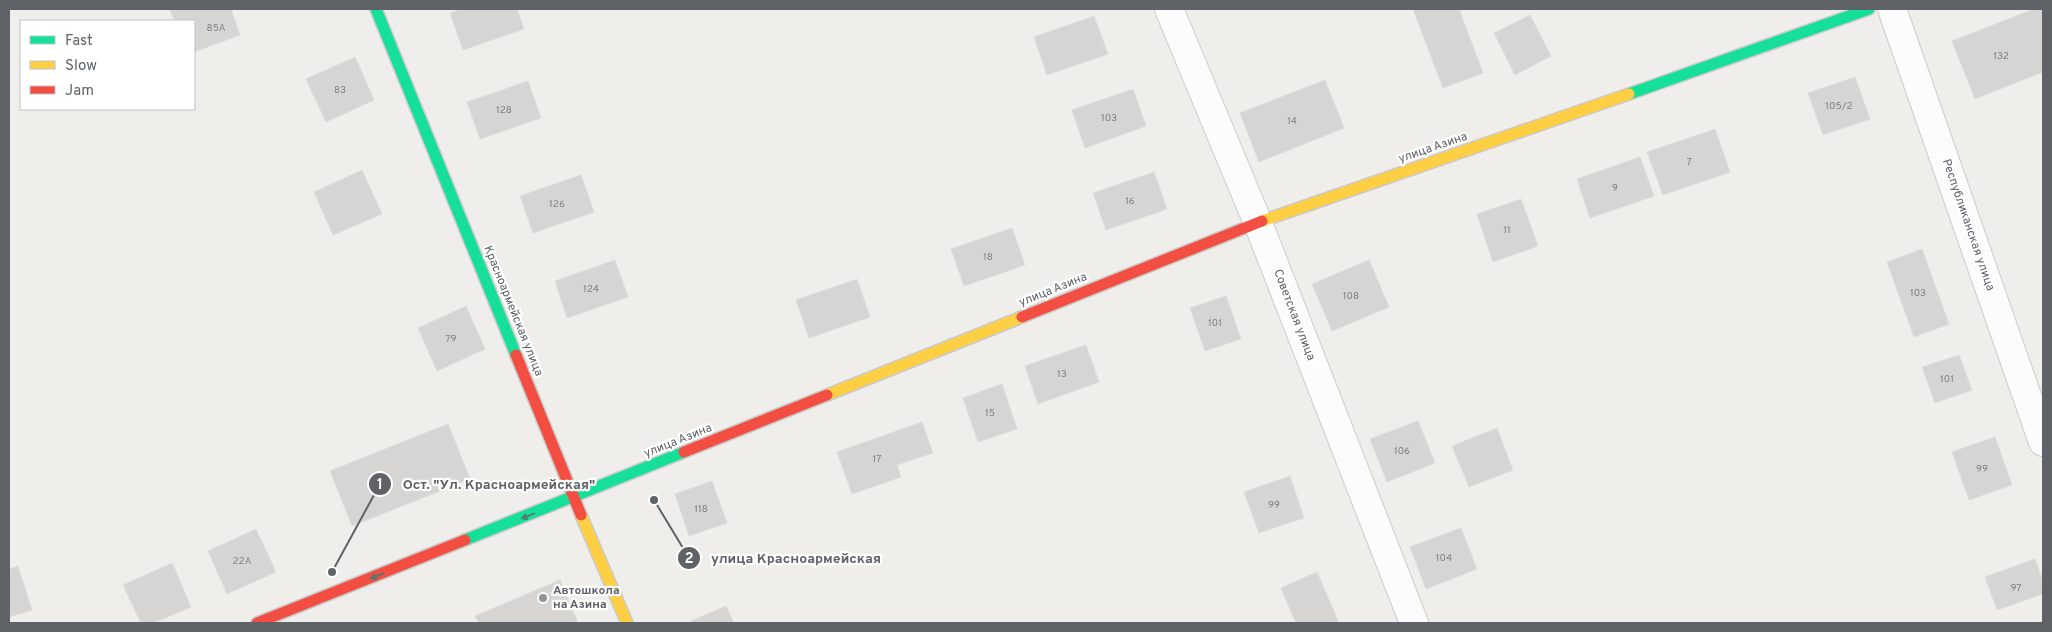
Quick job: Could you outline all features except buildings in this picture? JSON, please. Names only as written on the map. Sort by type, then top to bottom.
[{"type":"main road","name":"Красноармейская улица","points":[[376,9],[574,498],[627,623]]},
{"type":"main road","name":"улица Азина","points":[[257,623],[574,498],[1258,223],[1823,27],[1869,9]]},
{"type":"street","name":"Советская улица","points":[[1169,9],[1258,223],[1414,623]]},
{"type":"street","name":"Республиканская улица","points":[[1892,9],[2043,442]]},
{"type":"traffic: fast","points":[[376,9],[516,355]]},
{"type":"traffic: fast","points":[[1629,94],[1869,9]]},
{"type":"traffic: fast","points":[[465,540],[684,452]]},
{"type":"traffic: slow","points":[[1262,221],[1629,94]]},
{"type":"traffic: slow","points":[[827,395],[1022,317]]},
{"type":"traffic: slow","points":[[581,515],[627,623]]},
{"type":"traffic: jam","points":[[1022,317],[1262,221]]},
{"type":"traffic: jam","points":[[516,355],[581,515]]},
{"type":"traffic: jam","points":[[684,452],[827,395]]},
{"type":"traffic: jam","points":[[257,623],[465,540]]},
{"type":"place","name":"улица Красноармейская","points":[[654,500]]},
{"type":"place","name":"Ост. \"Ул. Красноармейская\"","points":[[332,572]]},
{"type":"place","name":"Автошкола на Азина","points":[[543,598]]}]
